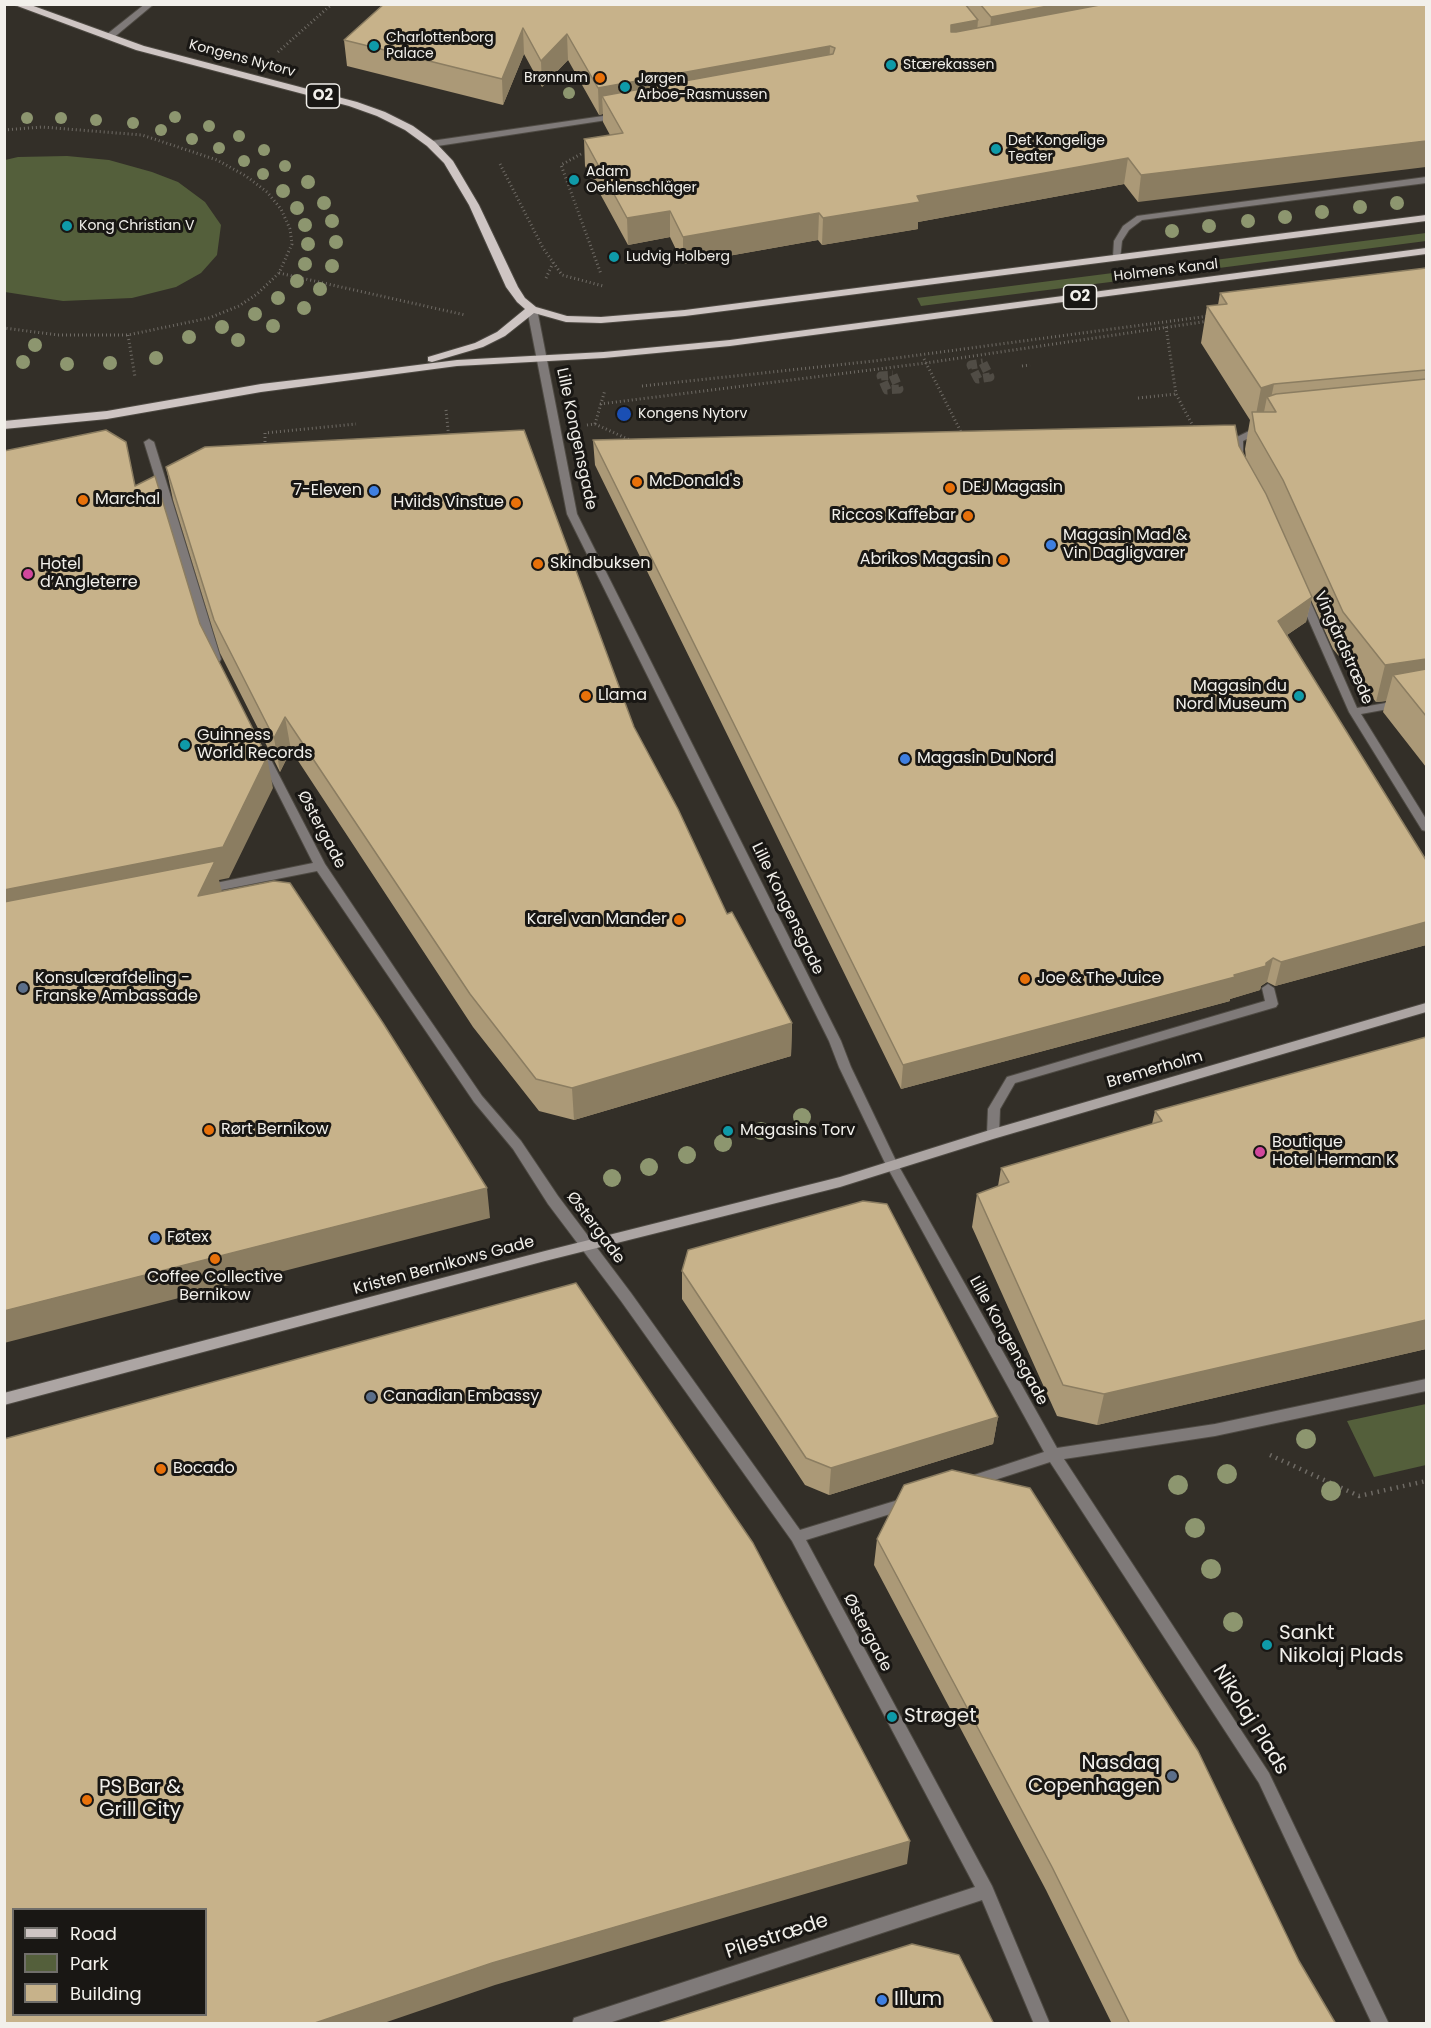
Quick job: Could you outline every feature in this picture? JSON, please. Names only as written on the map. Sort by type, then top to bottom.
[{"type":"main road","name":"Kongens Nytorv","points":[[16,4],[140,48],[250,76],[381,114],[431,144],[448,161],[474,205],[512,287],[521,300],[532,309]]},
{"type":"main road","name":"Holmens Kanal","points":[[532,309],[582,321],[685,313],[1426,218]]},
{"type":"main road","name":"Holmens Kanal","points":[[542,358],[633,353],[730,343],[1426,251]]},
{"type":"main road","points":[[389,372],[479,345],[501,334],[532,309]]},
{"type":"main road","name":"O2","points":[[4,425],[107,415],[261,388],[389,372],[466,363],[542,358]]},
{"type":"street","points":[[109,37],[150,4]]},
{"type":"street","points":[[431,144],[572,124],[630,113]]},
{"type":"street","name":"Holmens Kanal","points":[[1117,257],[1118,242],[1126,228],[1140,218],[1426,180]]},
{"type":"street","name":"Lille Kongensgade","points":[[532,309],[572,513],[835,1041],[892,1165],[1053,1455]]},
{"type":"street","points":[[1241,469],[1238,440],[1252,431],[1267,426]]},
{"type":"street","points":[[149,442],[213,654],[224,676]]},
{"type":"street","name":"Vingårdstræde","points":[[1297,583],[1354,712],[1426,827]]},
{"type":"street","points":[[1354,712],[1426,699]]},
{"type":"street","name":"Østergade","points":[[256,739],[320,866],[478,1099],[517,1145],[552,1200],[626,1297],[797,1537],[986,1891],[1042,2024]]},
{"type":"street","points":[[188,892],[320,866]]},
{"type":"street","points":[[993,1134],[994,1109],[1011,1080],[1272,1004],[1268,988]]},
{"type":"street","name":"Bremerholm","points":[[892,1165],[1426,1008]]},
{"type":"street","name":"Kristen Bernikows Gade","points":[[4,1399],[586,1245],[840,1182],[892,1165]]},
{"type":"street","points":[[952,1488],[1053,1455],[1215,1430],[1426,1385]]},
{"type":"street","name":"Nikolaj Plads","points":[[1053,1455],[1264,1778],[1381,2024]]},
{"type":"street","points":[[797,1537],[918,1499]]},
{"type":"street","name":"Pilestræde","points":[[580,2024],[986,1891]]},
{"type":"path","points":[[250,76],[332,4]]},
{"type":"path","points":[[4,130],[42,127],[142,135],[217,160],[246,176],[267,192],[281,209],[290,229],[292,244],[279,273],[257,294],[229,310],[177,326],[128,335],[58,335],[4,328]]},
{"type":"path","points":[[578,145],[582,154],[561,165],[601,274]]},
{"type":"path","points":[[279,273],[466,315]]},
{"type":"path","points":[[600,404],[1211,321]]},
{"type":"path","points":[[1166,327],[1176,394],[1200,438],[1238,440]]},
{"type":"path","points":[[128,335],[137,386]]},
{"type":"path","points":[[925,361],[967,443]]},
{"type":"path","points":[[1022,366],[1030,365]]},
{"type":"path","points":[[595,424],[605,390]]},
{"type":"path","points":[[1138,398],[1176,394]]},
{"type":"path","points":[[446,410],[449,446]]},
{"type":"path","points":[[266,453],[265,433],[356,424]]},
{"type":"path","points":[[578,426],[595,424],[635,442]]},
{"type":"path","points":[[1215,1430],[1359,1496],[1426,1480]]},
{"type":"green space","points":[[67,156],[109,160],[178,182],[205,202],[221,225],[217,255],[201,273],[176,287],[132,298],[63,301],[5,292],[5,160],[18,157]]},
{"type":"green space","points":[[1426,233],[1426,241],[1150,277],[921,306],[917,298]]},
{"type":"green space","points":[[1426,1404],[1426,1465],[1374,1477],[1347,1421]]},
{"type":"building","points":[[384,4],[965,4],[978,20],[951,25],[951,32],[956,32],[1105,4],[1426,4],[1426,141],[1141,175],[1128,158],[917,196],[920,202],[823,218],[819,213],[683,237],[670,211],[627,218],[584,139],[623,133],[602,96],[833,54],[835,48],[830,46],[598,88],[567,34],[541,61],[523,28],[502,79],[344,40]]},
{"type":"building","points":[[980,4],[1058,4],[991,17]]},
{"type":"building","points":[[1426,268],[1426,370],[1274,384],[1261,388],[1207,306],[1227,304],[1220,293]]},
{"type":"building","points":[[1426,379],[1426,659],[1385,665],[1343,612],[1283,480],[1255,431],[1252,412],[1276,412],[1267,397],[1276,394]]},
{"type":"building","name":"Magasin Du Nord","points":[[1235,425],[1239,446],[1266,494],[1312,597],[1278,621],[1426,860],[1426,922],[1281,962],[1273,958],[1266,963],[1266,966],[1234,975],[1235,977],[903,1065],[593,440]]},
{"type":"building","points":[[106,430],[126,442],[135,486],[155,476],[200,624],[267,757],[223,847],[4,890],[4,451]]},
{"type":"building","points":[[524,430],[634,727],[678,809],[727,914],[732,912],[792,1023],[572,1088],[536,1079],[470,994],[285,717],[274,738],[214,620],[166,467],[205,447]]},
{"type":"building","points":[[1426,669],[1426,716],[1393,675]]},
{"type":"building","points":[[215,861],[198,896],[274,881],[290,883],[383,1023],[487,1188],[4,1311],[4,902]]},
{"type":"building","points":[[1426,1037],[1426,1320],[1104,1394],[1063,1385],[977,1194],[1009,1182],[1001,1168],[1162,1121],[1155,1111]]},
{"type":"building","points":[[863,1201],[887,1204],[998,1417],[831,1468],[806,1458],[682,1271],[688,1250]]},
{"type":"building","points":[[576,1283],[753,1543],[910,1841],[492,1963],[312,2024],[4,2024],[4,1439]]},
{"type":"building","points":[[952,1470],[1030,1488],[1198,1751],[1299,1961],[1336,2024],[1130,2024],[1052,1867],[877,1539],[904,1485]]},
{"type":"building","points":[[912,1944],[959,1955],[994,2024],[655,2024]]},
{"type":"tunnel","points":[[983,363],[990,377],[978,379],[971,365],[983,363]]},
{"type":"tunnel","points":[[893,375],[899,389],[887,390],[881,376],[893,375]]},
{"type":"place","name":"Charlottenborg Palace","points":[[374,46]]},
{"type":"place","name":"Stærekassen","points":[[891,65]]},
{"type":"place","name":"Brønnum","points":[[600,78]]},
{"type":"place","name":"Jørgen Arboe-Rasmussen","points":[[625,87]]},
{"type":"place","name":"Det Kongelige Teater","points":[[996,149]]},
{"type":"place","name":"Adam Oehlenschläger","points":[[574,180]]},
{"type":"place","name":"Kong Christian V","points":[[67,226]]},
{"type":"place","name":"Ludvig Holberg","points":[[614,257]]},
{"type":"place","name":"Kongens Nytorv","points":[[624,414]]},
{"type":"place","name":"McDonald's","points":[[637,482]]},
{"type":"place","name":"DEJ Magasin","points":[[950,488]]},
{"type":"place","name":"7-Eleven","points":[[374,491]]},
{"type":"place","name":"Marchal","points":[[83,500]]},
{"type":"place","name":"Hviids Vinstue","points":[[516,503]]},
{"type":"place","name":"Riccos Kaffebar","points":[[968,516]]},
{"type":"place","name":"Magasin Mad & Vin Dagligvarer","points":[[1051,545]]},
{"type":"place","name":"Abrikos Magasin","points":[[1003,560]]},
{"type":"place","name":"Skindbuksen","points":[[538,564]]},
{"type":"place","name":"Hotel d’Angleterre","points":[[28,574]]},
{"type":"place","name":"Llama","points":[[586,696]]},
{"type":"place","name":"Magasin du Nord Museum","points":[[1299,696]]},
{"type":"place","name":"Guinness World Records","points":[[185,745]]},
{"type":"place","name":"Magasin Du Nord","points":[[905,759]]},
{"type":"place","name":"Karel van Mander","points":[[679,920]]},
{"type":"place","name":"Joe & The Juice","points":[[1025,979]]},
{"type":"place","name":"Konsulærafdeling - Franske Ambassade","points":[[23,988]]},
{"type":"place","name":"Rørt Bernikow","points":[[209,1130]]},
{"type":"place","name":"Magasins Torv","points":[[728,1131]]},
{"type":"place","name":"Boutique Hotel Herman K","points":[[1260,1152]]},
{"type":"place","name":"Føtex","points":[[155,1238]]},
{"type":"place","name":"Coffee Collective Bernikow","points":[[215,1259]]},
{"type":"place","name":"Canadian Embassy","points":[[371,1397]]},
{"type":"place","name":"Bocado","points":[[161,1469]]},
{"type":"place","name":"Sankt Nikolaj Plads","points":[[1267,1645]]},
{"type":"place","name":"Strøget","points":[[892,1717]]},
{"type":"place","name":"Nasdaq Copenhagen","points":[[1172,1776]]},
{"type":"place","name":"PS Bar & Grill City","points":[[87,1800]]},
{"type":"place","name":"Illum","points":[[882,2000]]}]
